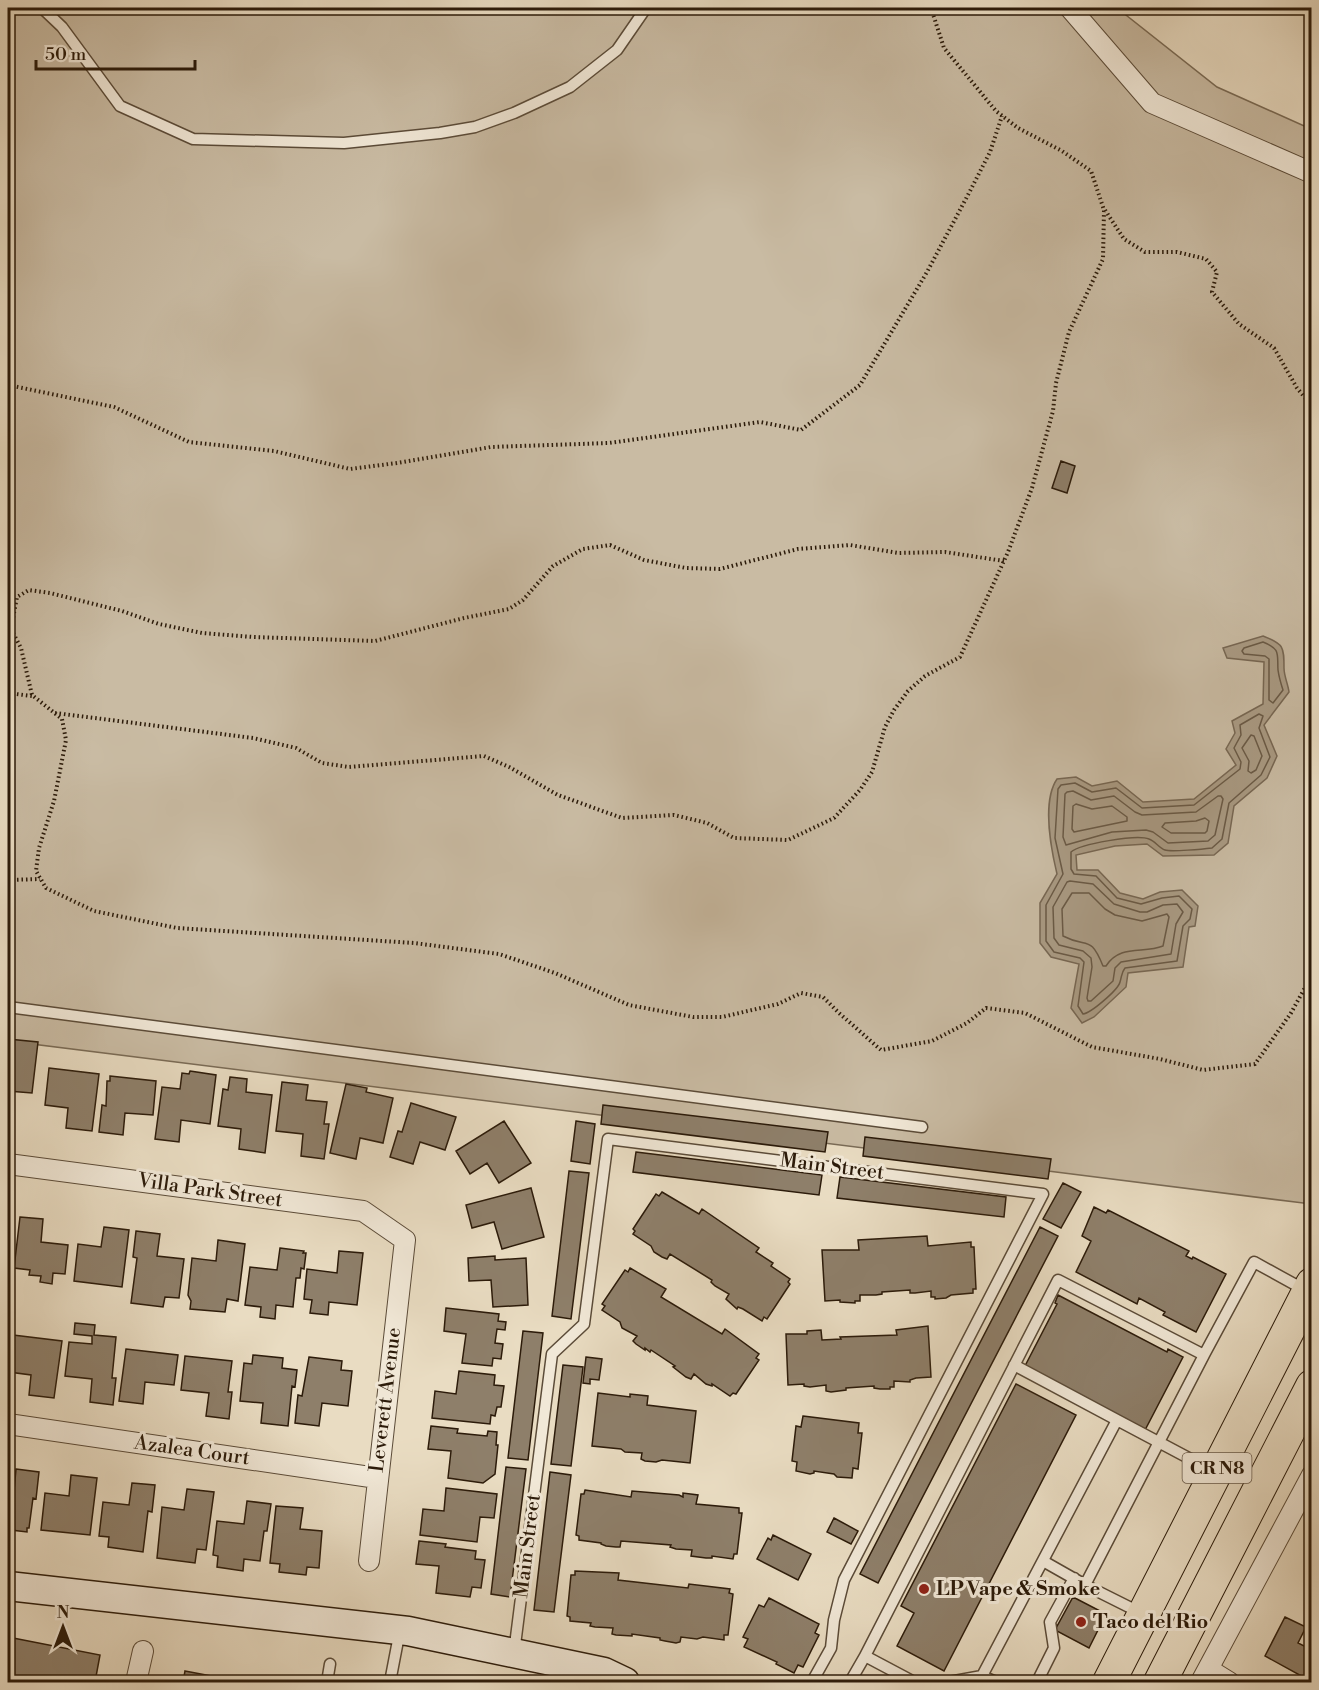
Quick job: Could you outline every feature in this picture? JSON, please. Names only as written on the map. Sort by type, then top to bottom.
[{"type":"main road","name":"CR N8","points":[[1109,1683],[1310,1288]]},
{"type":"main road","name":"CR N8","points":[[1160,1683],[1311,1386]]},
{"type":"main road","points":[[1215,1472],[1256,1494]]},
{"type":"street","points":[[1070,8],[1152,103],[1311,173]]},
{"type":"street","name":"Villa Park Street","points":[[8,1164],[363,1211],[405,1240]]},
{"type":"street","name":"Leverett Avenue","points":[[369,1561],[405,1240]]},
{"type":"street","name":"Azalea Court","points":[[8,1424],[377,1478]]},
{"type":"street","points":[[1229,1683],[1205,1676],[1311,1475]]},
{"type":"street","points":[[8,1586],[400,1630],[604,1672],[625,1683]]},
{"type":"street","points":[[136,1683],[142,1651]]},
{"type":"lane","points":[[42,8],[62,27],[120,106],[193,139],[344,142],[440,133],[475,127],[514,113],[570,87],[617,51],[646,8]]},
{"type":"lane","points":[[8,1006],[922,1127]]},
{"type":"lane","name":"Main Street","points":[[514,1653],[552,1354],[584,1324],[608,1139],[1043,1194],[844,1580],[834,1620],[831,1648],[812,1683]]},
{"type":"lane","points":[[1085,1585],[1254,1262],[1310,1288]]},
{"type":"lane","points":[[850,1683],[1058,1280],[1204,1355]]},
{"type":"lane","points":[[1014,1365],[1215,1472]]},
{"type":"lane","points":[[982,1676],[1117,1420]]},
{"type":"lane","points":[[1043,1561],[1144,1614]]},
{"type":"lane","points":[[1037,1683],[1054,1648],[1050,1622],[1074,1578]]},
{"type":"lane","points":[[390,1683],[400,1630]]},
{"type":"lane","points":[[864,1656],[914,1683]]},
{"type":"lane","points":[[327,1683],[330,1664]]},
{"type":"lane","points":[[949,1683],[982,1676],[996,1683]]},
{"type":"path","points":[[931,8],[944,48],[1002,116],[1091,171],[1104,210],[1124,239],[1145,252],[1177,252],[1206,259],[1216,272],[1212,292],[1239,324],[1274,348],[1311,406]]},
{"type":"path","points":[[8,385],[114,407],[189,442],[274,451],[350,469],[491,447],[609,443],[760,422],[801,430],[860,385],[959,213],[990,152],[1002,116]]},
{"type":"path","points":[[55,713],[253,738],[296,748],[322,763],[349,767],[484,756],[509,767],[558,795],[622,818],[674,815],[706,823],[734,838],[788,840],[834,818],[860,790],[872,772],[885,727],[901,700],[925,676],[960,657],[1004,561],[1032,488],[1053,411],[1056,383],[1069,332],[1103,259],[1104,210]]},
{"type":"path","points":[[32,695],[21,648],[11,629],[17,597],[29,590],[60,595],[122,611],[159,624],[202,633],[253,638],[375,641],[509,609],[524,600],[553,566],[583,549],[609,545],[644,560],[686,568],[720,569],[798,549],[850,545],[898,553],[945,552],[1004,561]]},
{"type":"path","points":[[8,693],[32,695],[55,713],[62,719],[66,740],[54,801],[39,848],[36,871],[40,879],[46,888],[94,912],[135,921],[177,928],[414,943],[499,954],[555,973],[629,1005],[693,1017],[722,1017],[778,1004],[801,993],[823,997],[881,1050],[932,1041],[967,1023],[986,1008],[1025,1013],[1092,1047],[1160,1059],[1203,1070],[1255,1064],[1291,1013],[1311,975]]},
{"type":"path","points":[[8,880],[40,879]]},
{"type":"shaded area","points":[[8,8],[1117,8],[1217,87],[1311,129],[1311,1204],[8,1041]]},
{"type":"water","points":[[1263,636],[1279,644],[1283,651],[1289,692],[1264,725],[1277,756],[1267,778],[1234,806],[1228,843],[1214,855],[1163,856],[1147,844],[1115,846],[1076,855],[1077,870],[1098,870],[1120,893],[1143,899],[1160,892],[1182,890],[1198,906],[1195,926],[1189,927],[1183,967],[1128,973],[1126,987],[1094,1017],[1082,1023],[1071,1008],[1079,964],[1051,957],[1040,943],[1040,903],[1057,874],[1049,825],[1052,788],[1057,779],[1076,777],[1092,786],[1117,781],[1143,802],[1194,799],[1236,765],[1226,749],[1235,733],[1232,721],[1263,704],[1264,662],[1227,658],[1223,648]]},
{"type":"building","points":[[1061,461],[1075,466],[1067,493],[1052,488]]},
{"type":"building","points":[[8,1039],[38,1042],[32,1093],[8,1091]]},
{"type":"building","points":[[49,1068],[99,1074],[92,1131],[66,1128],[68,1108],[45,1105]]},
{"type":"building","points":[[190,1071],[216,1075],[210,1124],[181,1120],[179,1142],[155,1139],[162,1087],[180,1089],[182,1073],[189,1074]]},
{"type":"building","points":[[110,1076],[156,1081],[153,1115],[125,1113],[123,1135],[99,1132],[102,1105],[106,1106],[107,1081],[110,1081]]},
{"type":"building","points":[[230,1077],[247,1079],[246,1092],[272,1095],[265,1153],[239,1149],[241,1129],[218,1126],[223,1089],[228,1090]]},
{"type":"building","points":[[282,1082],[308,1085],[306,1100],[327,1102],[324,1124],[329,1124],[324,1159],[301,1156],[303,1134],[276,1131]]},
{"type":"building","points":[[346,1084],[367,1088],[366,1092],[393,1098],[383,1143],[360,1138],[356,1159],[330,1153]]},
{"type":"building","points":[[411,1103],[456,1117],[445,1150],[420,1142],[413,1164],[390,1157],[398,1131],[402,1132]]},
{"type":"building","points":[[603,1105],[828,1132],[825,1152],[601,1124]]},
{"type":"building","points":[[504,1121],[531,1163],[499,1183],[487,1163],[470,1174],[456,1151]]},
{"type":"building","points":[[576,1121],[595,1124],[590,1164],[571,1161]]},
{"type":"building","points":[[865,1137],[1051,1159],[1048,1179],[863,1156]]},
{"type":"building","points":[[636,1152],[822,1175],[819,1195],[633,1172]]},
{"type":"building","points":[[569,1171],[589,1173],[571,1319],[552,1316]]},
{"type":"building","points":[[840,1177],[1006,1197],[1004,1217],[837,1198]]},
{"type":"building","points":[[1063,1183],[1081,1192],[1061,1228],[1043,1219]]},
{"type":"building","points":[[531,1188],[544,1237],[502,1249],[494,1222],[472,1228],[466,1205]]},
{"type":"building","points":[[662,1192],[699,1214],[702,1209],[759,1248],[756,1252],[773,1263],[771,1266],[790,1279],[788,1282],[790,1284],[767,1319],[764,1317],[762,1321],[743,1309],[738,1307],[737,1309],[726,1299],[729,1294],[715,1286],[712,1280],[670,1254],[667,1259],[662,1257],[633,1234],[635,1231],[633,1229],[656,1194],[659,1196]]},
{"type":"building","points":[[1094,1207],[1106,1213],[1108,1210],[1189,1251],[1186,1256],[1192,1259],[1193,1257],[1226,1274],[1196,1332],[1163,1315],[1165,1312],[1139,1298],[1137,1304],[1076,1272],[1091,1241],[1082,1236]]},
{"type":"building","points":[[20,1217],[43,1219],[41,1242],[68,1245],[65,1274],[53,1273],[52,1284],[40,1282],[41,1276],[29,1275],[30,1270],[14,1268]]},
{"type":"building","points":[[104,1227],[129,1230],[122,1287],[74,1281],[78,1244],[101,1247]]},
{"type":"building","points":[[1040,1227],[1058,1236],[878,1583],[860,1574]]},
{"type":"building","points":[[136,1231],[160,1234],[157,1256],[184,1259],[179,1298],[165,1297],[163,1307],[131,1303],[137,1258],[133,1257]]},
{"type":"building","points":[[8,1232],[12,1233],[8,1267]]},
{"type":"building","points":[[927,1236],[928,1246],[971,1242],[971,1247],[974,1247],[976,1289],[973,1289],[973,1293],[935,1299],[931,1297],[931,1291],[910,1293],[910,1290],[860,1295],[860,1301],[855,1301],[855,1303],[840,1302],[840,1300],[825,1301],[822,1250],[859,1250],[858,1240]]},
{"type":"building","points":[[218,1240],[245,1244],[238,1301],[227,1299],[225,1312],[190,1309],[191,1301],[188,1295],[192,1258],[216,1261]]},
{"type":"building","points":[[280,1248],[306,1253],[304,1269],[301,1268],[300,1278],[296,1278],[293,1307],[276,1305],[275,1319],[260,1317],[261,1307],[245,1305],[250,1267],[277,1270]]},
{"type":"building","points":[[339,1251],[363,1253],[357,1305],[329,1302],[328,1315],[310,1313],[312,1300],[304,1299],[307,1269],[337,1273]]},
{"type":"building","points":[[495,1256],[495,1260],[526,1258],[528,1305],[493,1307],[491,1280],[469,1281],[468,1258]]},
{"type":"building","points":[[630,1268],[666,1289],[661,1297],[722,1334],[725,1329],[759,1354],[756,1358],[759,1360],[736,1394],[733,1393],[730,1396],[712,1384],[712,1386],[706,1384],[694,1374],[691,1379],[686,1377],[673,1367],[675,1366],[651,1350],[650,1352],[645,1348],[645,1350],[636,1344],[633,1341],[637,1336],[622,1328],[620,1322],[602,1310],[605,1306],[602,1304],[625,1270],[628,1272]]},
{"type":"building","points":[[1058,1295],[1167,1352],[1168,1349],[1183,1357],[1144,1432],[1025,1366],[1057,1304],[1055,1303]]},
{"type":"building","points":[[446,1308],[499,1314],[498,1321],[506,1322],[505,1330],[497,1329],[495,1343],[503,1344],[501,1359],[493,1358],[492,1366],[462,1363],[466,1334],[444,1331]]},
{"type":"building","points":[[75,1323],[95,1325],[94,1335],[116,1337],[112,1378],[116,1378],[113,1405],[90,1402],[92,1379],[65,1376],[69,1342],[92,1344],[92,1336],[74,1334]]},
{"type":"building","points":[[928,1326],[931,1377],[916,1378],[910,1382],[894,1381],[894,1387],[890,1389],[874,1388],[874,1386],[846,1388],[846,1390],[831,1392],[826,1391],[826,1385],[810,1387],[804,1384],[788,1385],[786,1334],[807,1334],[807,1331],[821,1330],[822,1340],[841,1339],[840,1337],[897,1335],[896,1330]]},
{"type":"building","points":[[523,1331],[543,1333],[528,1460],[508,1458]]},
{"type":"building","points":[[13,1335],[62,1341],[54,1398],[29,1395],[31,1375],[9,1372]]},
{"type":"building","points":[[126,1349],[178,1355],[174,1385],[145,1382],[143,1404],[119,1401]]},
{"type":"building","points":[[253,1355],[283,1358],[282,1368],[297,1370],[295,1387],[292,1386],[288,1426],[261,1423],[263,1403],[240,1401],[244,1363],[252,1364]]},
{"type":"building","points":[[185,1356],[232,1361],[228,1392],[232,1392],[229,1419],[206,1416],[209,1393],[181,1390]]},
{"type":"building","points":[[309,1357],[342,1361],[341,1370],[352,1371],[348,1406],[322,1403],[319,1426],[295,1423],[298,1395],[302,1396]]},
{"type":"building","points":[[586,1357],[602,1359],[599,1380],[590,1379],[590,1384],[583,1383]]},
{"type":"building","points":[[563,1365],[583,1367],[571,1466],[551,1464]]},
{"type":"building","points":[[459,1371],[495,1375],[494,1385],[504,1386],[501,1407],[497,1407],[495,1416],[491,1415],[490,1424],[432,1418],[435,1391],[456,1394]]},
{"type":"building","points":[[1016,1384],[1076,1415],[944,1671],[897,1646],[914,1613],[901,1606]]},
{"type":"building","points":[[598,1393],[630,1397],[630,1394],[648,1396],[647,1405],[696,1411],[690,1463],[645,1461],[641,1459],[642,1453],[592,1446]]},
{"type":"building","points":[[803,1416],[859,1423],[858,1433],[862,1433],[858,1469],[853,1468],[852,1478],[814,1471],[810,1474],[796,1471],[797,1462],[792,1461],[796,1426],[801,1427]]},
{"type":"building","points":[[431,1426],[458,1429],[457,1433],[487,1436],[488,1431],[497,1432],[495,1474],[483,1483],[448,1478],[451,1451],[428,1449]]},
{"type":"building","points":[[506,1467],[526,1469],[510,1597],[491,1594]]},
{"type":"building","points":[[16,1469],[39,1472],[36,1499],[33,1498],[27,1532],[11,1530],[12,1526],[8,1525],[8,1490],[14,1491]]},
{"type":"building","points":[[550,1472],[571,1475],[554,1612],[534,1610]]},
{"type":"building","points":[[71,1475],[97,1478],[90,1535],[41,1530],[45,1493],[69,1496]]},
{"type":"building","points":[[132,1483],[155,1485],[152,1512],[148,1511],[143,1552],[108,1547],[109,1537],[99,1536],[103,1502],[129,1505]]},
{"type":"building","points":[[446,1488],[497,1494],[494,1518],[480,1517],[477,1542],[420,1535],[423,1509],[444,1511]]},
{"type":"building","points":[[187,1489],[214,1492],[206,1550],[197,1549],[195,1563],[157,1558],[162,1507],[184,1510]]},
{"type":"building","points":[[585,1490],[631,1497],[632,1491],[683,1497],[683,1493],[698,1495],[696,1504],[739,1508],[739,1513],[742,1513],[737,1554],[734,1554],[733,1559],[712,1556],[712,1558],[706,1558],[691,1556],[692,1550],[676,1549],[670,1547],[671,1545],[621,1541],[620,1547],[616,1547],[579,1540],[579,1536],[576,1535],[581,1494],[584,1494]]},
{"type":"building","points":[[247,1501],[271,1504],[260,1561],[244,1559],[243,1571],[217,1567],[218,1556],[213,1555],[217,1521],[244,1524]]},
{"type":"building","points":[[276,1506],[303,1508],[300,1529],[322,1531],[319,1568],[307,1567],[306,1575],[279,1572],[280,1564],[270,1563]]},
{"type":"building","points":[[834,1518],[858,1531],[851,1544],[827,1532]]},
{"type":"building","points":[[773,1535],[811,1554],[798,1580],[757,1559],[768,1538],[771,1540]]},
{"type":"building","points":[[419,1541],[476,1551],[475,1559],[485,1560],[481,1588],[472,1587],[470,1597],[436,1593],[439,1566],[416,1564]]},
{"type":"building","points":[[575,1571],[619,1573],[618,1580],[688,1588],[689,1584],[730,1589],[729,1593],[733,1594],[728,1635],[724,1635],[724,1640],[681,1637],[680,1642],[676,1643],[632,1634],[632,1636],[616,1635],[612,1634],[613,1628],[595,1627],[590,1626],[591,1623],[570,1621],[570,1617],[567,1616],[571,1575],[575,1575]]},
{"type":"building","name":"Taco del Rio","points":[[1073,1597],[1106,1614],[1089,1648],[1055,1630]]},
{"type":"building","points":[[769,1598],[819,1624],[815,1633],[819,1635],[803,1667],[798,1665],[794,1673],[776,1664],[777,1662],[744,1647],[748,1639],[743,1637],[759,1605],[764,1607]]},
{"type":"building","points":[[1285,1617],[1306,1627],[1298,1643],[1312,1650],[1312,1667],[1305,1678],[1265,1656]]},
{"type":"building","points":[[8,1637],[100,1655],[95,1682],[34,1682],[8,1677]]},
{"type":"building","points":[[185,1671],[243,1682],[183,1682]]},
{"type":"building","points":[[358,1676],[378,1680],[377,1682],[356,1682]]},
{"type":"place","name":"LP Vape & Smoke","points":[[924,1589]]},
{"type":"place","name":"Taco del Rio","points":[[1081,1622]]}]
